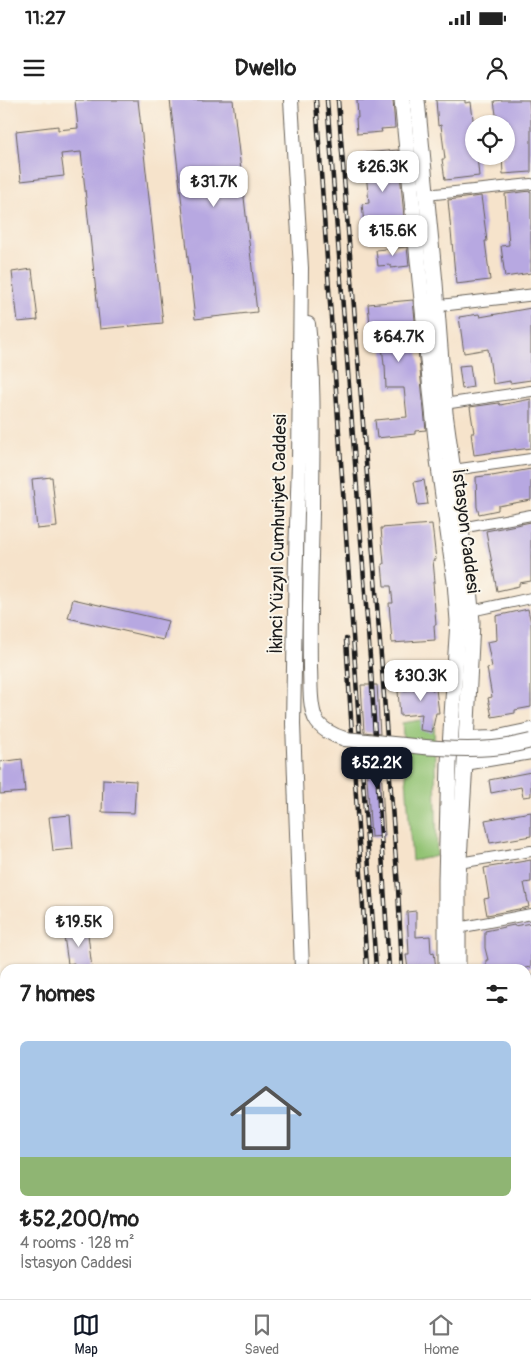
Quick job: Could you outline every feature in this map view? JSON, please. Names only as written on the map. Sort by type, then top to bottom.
[{"type":"main road","name":"İkinci Yüzyıl Cumhuriyet Caddesi","points":[[291,100],[301,268],[293,724],[302,964]]},
{"type":"main road","name":"İstasyon Caddesi","points":[[402,100],[436,442],[455,582],[458,621],[449,763],[446,964]]},
{"type":"main road","name":"İstasyon Caddesi","points":[[418,100],[444,404],[472,622],[458,863],[458,964]]},
{"type":"main road","points":[[301,268],[310,348],[313,399],[310,664],[312,708],[315,719],[334,734],[345,739],[475,749],[495,748],[531,741]]},
{"type":"main road","points":[[450,739],[494,738],[531,730]]},
{"type":"main road","points":[[449,763],[465,763],[531,752]]},
{"type":"street","points":[[426,195],[531,184]]},
{"type":"street","points":[[436,306],[531,295]]},
{"type":"street","points":[[444,404],[531,391]]},
{"type":"street","points":[[453,470],[531,459]]},
{"type":"street","points":[[461,528],[531,515]]},
{"type":"street","points":[[471,611],[531,599]]},
{"type":"street","points":[[458,863],[531,851]]},
{"type":"street","points":[[458,928],[531,914]]},
{"type":"green space","points":[[434,718],[437,856],[412,861],[402,723]]},
{"type":"building","points":[[75,100],[138,100],[163,323],[100,329],[81,152],[61,154],[64,176],[21,181],[16,131],[58,126],[58,130],[78,128]]},
{"type":"building","points":[[170,100],[233,100],[257,312],[195,319]]},
{"type":"building","points":[[357,100],[393,100],[395,128],[381,129],[382,132],[357,134]]},
{"type":"building","points":[[436,100],[465,100],[465,103],[471,102],[472,115],[465,115],[465,165],[478,165],[479,176],[445,180],[442,159],[445,159],[441,125],[438,126]]},
{"type":"building","points":[[529,100],[531,172],[503,174],[502,165],[515,165],[515,115],[496,115],[494,101]]},
{"type":"building","points":[[398,150],[405,228],[365,234],[362,204],[369,203],[364,153]]},
{"type":"building","points":[[531,191],[531,273],[505,277],[501,246],[509,245],[505,194]]},
{"type":"building","points":[[481,196],[490,280],[456,284],[448,200]]},
{"type":"building","points":[[407,247],[409,266],[391,268],[391,265],[378,266],[376,250]]},
{"type":"building","points":[[32,269],[38,320],[18,322],[12,272]]},
{"type":"building","points":[[413,300],[426,430],[415,431],[415,434],[377,438],[375,420],[407,417],[404,388],[386,388],[382,345],[372,346],[368,304]]},
{"type":"building","points":[[531,308],[531,380],[493,384],[488,349],[464,353],[459,317],[479,314],[480,317]]},
{"type":"building","points":[[470,365],[473,387],[462,389],[459,366]]},
{"type":"building","points":[[531,399],[531,448],[474,455],[471,433],[474,433],[470,407],[499,403],[500,405]]},
{"type":"building","points":[[531,469],[531,500],[498,506],[498,510],[479,514],[476,477]]},
{"type":"building","points":[[52,477],[57,527],[37,529],[32,479]]},
{"type":"building","points":[[424,480],[428,504],[418,505],[414,482]]},
{"type":"building","points":[[531,522],[531,581],[497,591],[486,531]]},
{"type":"building","points":[[432,524],[436,560],[433,560],[435,640],[392,643],[389,603],[393,603],[391,586],[384,586],[381,528]]},
{"type":"building","points":[[73,599],[168,621],[163,640],[68,618]]},
{"type":"building","points":[[528,609],[531,623],[531,707],[515,710],[515,713],[492,717],[488,698],[492,697],[487,668],[492,667],[487,642],[497,640],[496,616]]},
{"type":"building","points":[[430,671],[432,690],[436,689],[439,713],[436,713],[432,732],[420,730],[422,714],[400,716],[398,691],[417,689],[416,673]]},
{"type":"building","points":[[361,685],[377,685],[380,734],[364,732]]},
{"type":"building","points":[[365,750],[381,751],[382,759],[403,758],[404,766],[381,767],[385,836],[371,837]]},
{"type":"building","points":[[22,759],[25,792],[0,794],[0,762]]},
{"type":"building","points":[[531,772],[531,796],[523,797],[521,787],[491,793],[489,780]]},
{"type":"building","points":[[103,779],[136,781],[134,813],[102,812]]},
{"type":"building","points":[[531,812],[531,836],[490,843],[485,820]]},
{"type":"building","points":[[70,815],[73,849],[53,851],[49,817]]},
{"type":"building","points":[[531,860],[531,882],[524,883],[529,907],[487,915],[484,899],[489,898],[484,868]]},
{"type":"building","points":[[416,911],[416,937],[430,936],[431,953],[434,952],[435,964],[407,964],[406,955],[409,955],[407,912]]},
{"type":"building","points":[[531,923],[531,964],[486,964],[486,960],[488,960],[485,948],[485,931]]},
{"type":"building","points":[[87,925],[91,964],[68,964],[64,936],[71,935],[70,927]]},
{"type":"railway","points":[[316,100],[376,964]]},
{"type":"railway","points":[[327,100],[371,670],[389,964]]},
{"type":"railway","points":[[338,100],[382,669],[402,964]]},
{"type":"railway","points":[[346,639],[367,964]]}]
